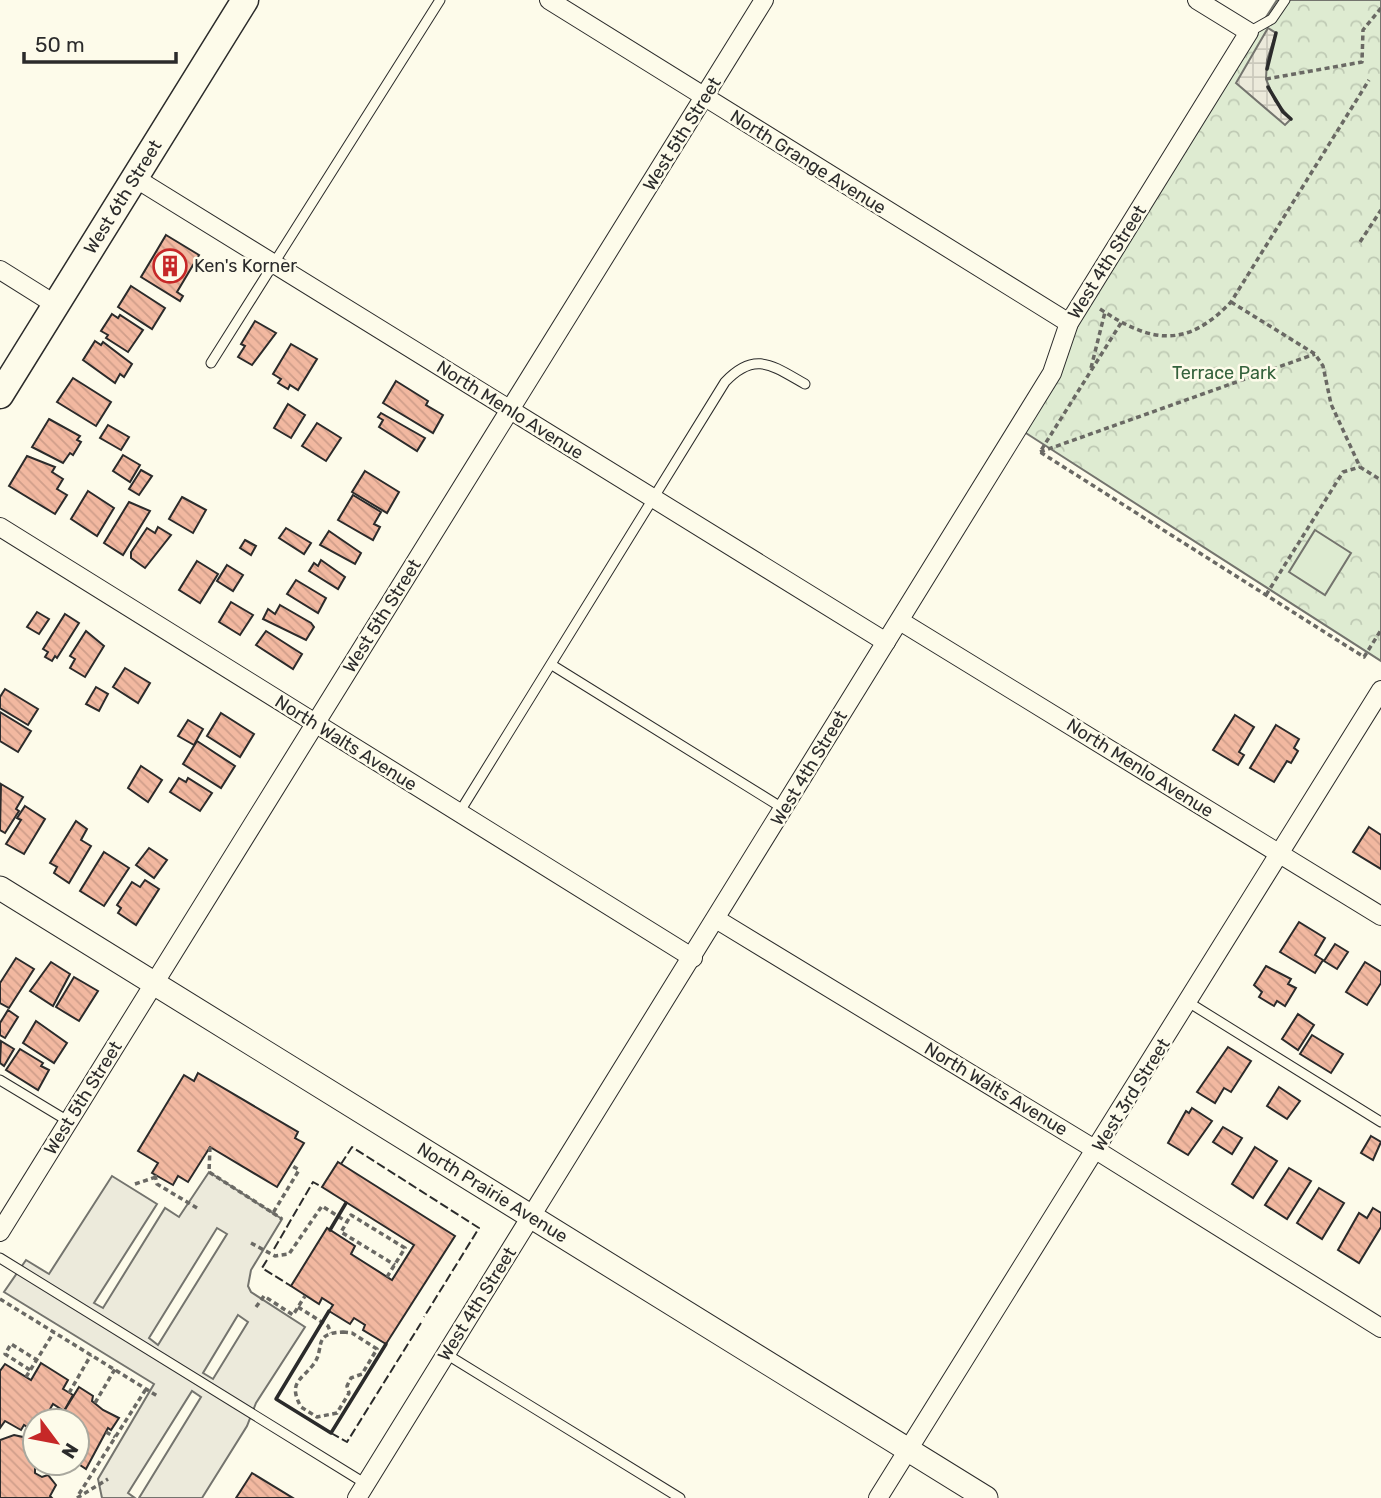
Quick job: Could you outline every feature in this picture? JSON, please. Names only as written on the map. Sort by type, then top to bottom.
[{"type":"main road","name":"West 6th Street","points":[[0,396],[245,0]]},
{"type":"street","name":"North Grange Avenue","points":[[549,0],[1069,323]]},
{"type":"street","name":"West 5th Street","points":[[0,1232],[764,0]]},
{"type":"street","points":[[1197,0],[1249,32]]},
{"type":"street","name":"West 4th Street","points":[[363,1493],[446,1353],[1052,373],[1069,323],[1249,32]]},
{"type":"street","name":"North Menlo Avenue","points":[[135,178],[886,642]]},
{"type":"street","points":[[0,270],[56,305]]},
{"type":"street","name":"North Walts Avenue","points":[[0,527],[692,958]]},
{"type":"street","name":"North Menlo Avenue","points":[[900,621],[1381,916]]},
{"type":"street","name":"West 3rd Street","points":[[878,1498],[1279,854],[1375,713],[1381,690]]},
{"type":"street","name":"North Prairie Avenue","points":[[0,888],[986,1498]]},
{"type":"street","name":"North Walts Avenue","points":[[716,919],[1096,1150],[1381,1328]]},
{"type":"lane","points":[[211,363],[440,0]]},
{"type":"lane","points":[[1249,32],[1272,19],[1285,0]]},
{"type":"lane","points":[[459,813],[725,382],[735,371],[748,364],[762,362],[805,384]]},
{"type":"lane","points":[[552,665],[784,809]]},
{"type":"lane","points":[[1188,1002],[1381,1122]]},
{"type":"lane","points":[[0,1080],[68,1121]]},
{"type":"lane","points":[[0,1258],[363,1493]]},
{"type":"lane","points":[[446,1353],[680,1498]]},
{"type":"path","points":[[1266,79],[1362,62],[1363,30],[1381,8]]},
{"type":"path","points":[[1084,298],[1121,323],[1145,334],[1196,332],[1214,320],[1231,302],[1368,80]]},
{"type":"path","points":[[1360,242],[1381,211]]},
{"type":"path","points":[[1231,302],[1315,354],[1323,366],[1331,404],[1360,467],[1381,480]]},
{"type":"path","points":[[1090,370],[1104,312]]},
{"type":"path","points":[[1040,452],[1121,323]]},
{"type":"path","points":[[1040,452],[1315,354]]},
{"type":"path","points":[[1040,452],[1364,657],[1381,630]]},
{"type":"path","points":[[1266,595],[1343,472],[1360,467]]},
{"type":"path","points":[[210,1147],[209,1172],[282,1219]]},
{"type":"path","points":[[272,1213],[299,1170],[291,1165]]},
{"type":"path","points":[[135,1184],[156,1176],[157,1184],[197,1208]]},
{"type":"path","points":[[251,1243],[275,1256],[289,1254],[322,1206],[347,1222]]},
{"type":"path","points":[[355,1217],[359,1211]]},
{"type":"path","points":[[387,1277],[395,1265],[405,1248],[351,1215],[341,1232],[395,1265]]},
{"type":"path","points":[[256,1307],[264,1296],[293,1315],[305,1296]]},
{"type":"path","points":[[0,1299],[159,1397]]},
{"type":"path","points":[[298,1307],[328,1326],[331,1333]]},
{"type":"path","points":[[26,1377],[54,1332]]},
{"type":"path","points":[[331,1333],[352,1333],[377,1349],[362,1374],[351,1378],[347,1386],[349,1393],[337,1413],[317,1417],[300,1407],[296,1386],[302,1372],[315,1360],[322,1339],[331,1333]]},
{"type":"path","points":[[30,1370],[5,1354],[11,1344],[37,1360]]},
{"type":"path","points":[[69,1393],[92,1355]]},
{"type":"path","points":[[95,1403],[115,1370]]},
{"type":"path","points":[[78,1496],[146,1389]]},
{"type":"path","points":[[106,1432],[115,1437]]},
{"type":"path","points":[[78,1496],[108,1479]]},
{"type":"green space","name":"Terrace Park","points":[[1277,0],[1381,0],[1381,661],[1018,428],[1069,323]]},
{"type":"green space","points":[[1315,530],[1351,553],[1325,595],[1289,572]]},
{"type":"shaded area","points":[[1268,28],[1276,33],[1267,60],[1266,79],[1275,101],[1291,119],[1285,125],[1236,83]]},
{"type":"shaded area","points":[[209,1172],[282,1219],[251,1270],[248,1286],[251,1292],[305,1327],[256,1403],[247,1426],[202,1498],[139,1498],[201,1397],[192,1391],[128,1493],[135,1498],[102,1498],[98,1479],[154,1384],[4,1292],[26,1260],[49,1274],[112,1176],[157,1204],[94,1303],[103,1308],[165,1208],[179,1217]],"holes":[[[217,1228],[227,1234],[158,1345],[149,1338]],[[238,1315],[248,1322],[213,1379],[203,1373]]]},
{"type":"building","name":"Ken's Korner","points":[[166,235],[199,255],[177,292],[183,296],[180,301],[141,277]]},
{"type":"building","points":[[131,286],[165,308],[152,329],[118,307]]},
{"type":"building","points":[[112,314],[118,318],[120,315],[143,330],[128,352],[106,338],[108,335],[101,331]]},
{"type":"building","points":[[255,321],[276,333],[252,365],[238,357],[245,346],[241,344]]},
{"type":"building","points":[[95,341],[101,345],[103,342],[132,364],[124,377],[120,374],[115,383],[83,360]]},
{"type":"building","points":[[291,344],[317,359],[298,390],[290,385],[288,389],[278,383],[281,379],[273,374]]},
{"type":"building","points":[[73,378],[111,402],[96,426],[57,402]]},
{"type":"building","points":[[396,381],[428,401],[426,405],[443,415],[433,433],[383,403]]},
{"type":"building","points":[[288,404],[305,415],[291,438],[274,428]]},
{"type":"building","points":[[381,413],[425,438],[417,451],[379,427],[383,420],[378,417]]},
{"type":"building","points":[[49,419],[80,436],[77,440],[81,442],[73,455],[70,453],[63,463],[32,447]]},
{"type":"building","points":[[317,423],[341,438],[326,461],[302,446]]},
{"type":"building","points":[[108,425],[129,437],[121,450],[100,438]]},
{"type":"building","points":[[123,455],[140,465],[130,482],[113,471]]},
{"type":"building","points":[[27,456],[55,467],[52,472],[63,479],[57,489],[67,495],[55,514],[9,486]]},
{"type":"building","points":[[141,470],[152,476],[139,495],[129,489]]},
{"type":"building","points":[[365,471],[399,492],[387,513],[352,492]]},
{"type":"building","points":[[88,491],[114,508],[97,536],[71,519]]},
{"type":"building","points":[[353,495],[381,512],[374,524],[380,527],[373,540],[338,520]]},
{"type":"building","points":[[182,497],[206,510],[193,533],[169,519]]},
{"type":"building","points":[[129,502],[150,511],[123,555],[104,543]]},
{"type":"building","points":[[158,527],[171,535],[145,568],[131,558],[131,552],[147,528],[155,533]]},
{"type":"building","points":[[286,528],[311,543],[304,554],[279,538]]},
{"type":"building","points":[[329,531],[361,553],[355,564],[320,545]]},
{"type":"building","points":[[245,540],[256,546],[251,555],[240,548]]},
{"type":"building","points":[[321,560],[345,577],[338,589],[309,571],[314,563],[318,566]]},
{"type":"building","points":[[197,561],[218,574],[200,603],[179,590]]},
{"type":"building","points":[[227,565],[243,575],[233,591],[217,581]]},
{"type":"building","points":[[296,580],[326,598],[318,613],[287,594]]},
{"type":"building","points":[[231,602],[253,615],[240,635],[219,622]]},
{"type":"building","points":[[280,605],[314,627],[306,640],[263,619],[268,609],[275,614]]},
{"type":"building","points":[[37,612],[49,619],[39,634],[27,627]]},
{"type":"building","points":[[65,614],[79,623],[57,658],[55,656],[52,661],[45,657],[48,652],[43,649]]},
{"type":"building","points":[[86,631],[104,646],[85,677],[70,668],[75,659],[70,656]]},
{"type":"building","points":[[266,631],[302,654],[293,669],[256,645]]},
{"type":"building","points":[[125,668],[150,683],[138,703],[113,687]]},
{"type":"building","points":[[96,687],[108,694],[99,711],[86,704]]},
{"type":"building","points":[[5,689],[38,709],[28,725],[0,708],[0,697]]},
{"type":"building","points":[[0,712],[31,731],[18,752],[0,741]]},
{"type":"building","points":[[221,713],[254,734],[240,757],[207,736]]},
{"type":"building","points":[[1235,715],[1254,727],[1239,752],[1244,755],[1238,765],[1213,750]]},
{"type":"building","points":[[188,720],[203,729],[194,745],[178,736]]},
{"type":"building","points":[[1276,725],[1299,739],[1294,748],[1298,751],[1291,763],[1287,761],[1274,782],[1250,768]]},
{"type":"building","points":[[197,741],[235,766],[221,788],[183,764]]},
{"type":"building","points":[[141,766],[162,780],[148,802],[128,788]]},
{"type":"building","points":[[179,778],[186,782],[188,778],[212,793],[200,811],[170,792]]},
{"type":"building","points":[[1,784],[23,797],[16,809],[19,811],[5,833],[0,830]]},
{"type":"building","points":[[25,806],[45,819],[24,854],[6,844],[21,820],[17,818]]},
{"type":"building","points":[[76,821],[87,829],[81,840],[91,846],[69,883],[54,873],[57,867],[50,863]]},
{"type":"building","points":[[1369,827],[1381,835],[1381,869],[1353,852]]},
{"type":"building","points":[[149,848],[167,860],[154,878],[136,865]]},
{"type":"building","points":[[104,852],[129,868],[104,906],[80,891]]},
{"type":"building","points":[[145,880],[159,889],[136,925],[118,913],[121,908],[117,905],[132,882],[140,887]]},
{"type":"building","points":[[1299,922],[1325,938],[1315,955],[1323,960],[1315,973],[1280,952]]},
{"type":"building","points":[[1335,944],[1348,952],[1337,969],[1324,961]]},
{"type":"building","points":[[16,958],[34,969],[9,1008],[0,1003],[0,983]]},
{"type":"building","points":[[51,962],[70,974],[53,1006],[30,991]]},
{"type":"building","points":[[1365,962],[1381,972],[1381,983],[1367,1005],[1346,992]]},
{"type":"building","points":[[1266,966],[1291,979],[1288,984],[1296,988],[1285,1006],[1277,1001],[1274,1006],[1259,997],[1262,992],[1254,985]]},
{"type":"building","points":[[74,977],[98,991],[79,1021],[56,1007]]},
{"type":"building","points":[[8,1010],[18,1017],[5,1038],[0,1035],[0,1023]]},
{"type":"building","points":[[1298,1014],[1314,1025],[1298,1050],[1282,1039]]},
{"type":"building","points":[[36,1021],[67,1043],[54,1063],[23,1043]]},
{"type":"building","points":[[1312,1035],[1343,1054],[1331,1073],[1300,1054]]},
{"type":"building","points":[[1,1041],[14,1049],[4,1066],[0,1063]]},
{"type":"building","points":[[1228,1047],[1251,1061],[1231,1092],[1224,1088],[1215,1103],[1197,1092]]},
{"type":"building","points":[[20,1049],[43,1063],[41,1066],[49,1070],[38,1090],[6,1070]]},
{"type":"building","points":[[198,1073],[298,1132],[295,1138],[304,1143],[277,1187],[210,1147],[188,1182],[178,1176],[173,1185],[152,1173],[158,1163],[138,1151],[184,1075],[194,1081]]},
{"type":"building","points":[[1279,1087],[1300,1101],[1287,1119],[1267,1106]]},
{"type":"building","points":[[1192,1108],[1212,1121],[1188,1155],[1168,1143],[1186,1111],[1189,1113]]},
{"type":"building","points":[[1223,1127],[1242,1138],[1232,1154],[1213,1142]]},
{"type":"building","points":[[1371,1136],[1381,1142],[1373,1160],[1361,1153]]},
{"type":"building","points":[[1255,1147],[1277,1161],[1253,1198],[1232,1184]]},
{"type":"building","points":[[338,1162],[455,1236],[386,1344],[363,1330],[365,1325],[354,1318],[350,1324],[329,1311],[333,1305],[322,1298],[319,1304],[291,1286],[327,1228],[355,1246],[351,1254],[392,1280],[414,1245],[322,1187]]},
{"type":"building","points":[[1289,1168],[1311,1181],[1287,1219],[1265,1205]]},
{"type":"building","points":[[1319,1188],[1344,1203],[1322,1239],[1297,1223]]},
{"type":"building","points":[[1373,1208],[1381,1213],[1381,1227],[1359,1263],[1338,1250],[1359,1213],[1367,1218]]},
{"type":"building","points":[[41,1363],[68,1380],[63,1389],[73,1395],[66,1407],[53,1404],[51,1407],[21,1407],[21,1430],[5,1421],[0,1428],[0,1371],[5,1364],[31,1380]]},
{"type":"building","points":[[79,1387],[93,1396],[92,1401],[103,1410],[119,1418],[111,1430],[108,1428],[91,1460],[91,1407],[67,1407]]},
{"type":"building","points":[[14,1435],[21,1437],[21,1477],[50,1477],[56,1485],[50,1496],[52,1498],[0,1498],[0,1440]]},
{"type":"building","points":[[252,1473],[293,1498],[236,1498]]},
{"type":"fence","points":[[341,1164],[352,1147],[479,1228],[424,1317]]},
{"type":"fence","points":[[274,1249],[313,1182],[322,1187]]},
{"type":"fence","points":[[267,1260],[262,1268],[291,1286]]},
{"type":"fence","points":[[331,1433],[347,1442],[421,1323]]},
{"type":"wall","points":[[1267,69],[1276,33]]},
{"type":"wall","points":[[1268,87],[1283,112],[1291,119]]},
{"type":"wall","points":[[330,1230],[346,1203]]},
{"type":"wall","points":[[329,1311],[276,1399],[331,1433],[386,1344]]},
{"type":"place","name":"Ken's Korner","points":[[170,266]]}]
